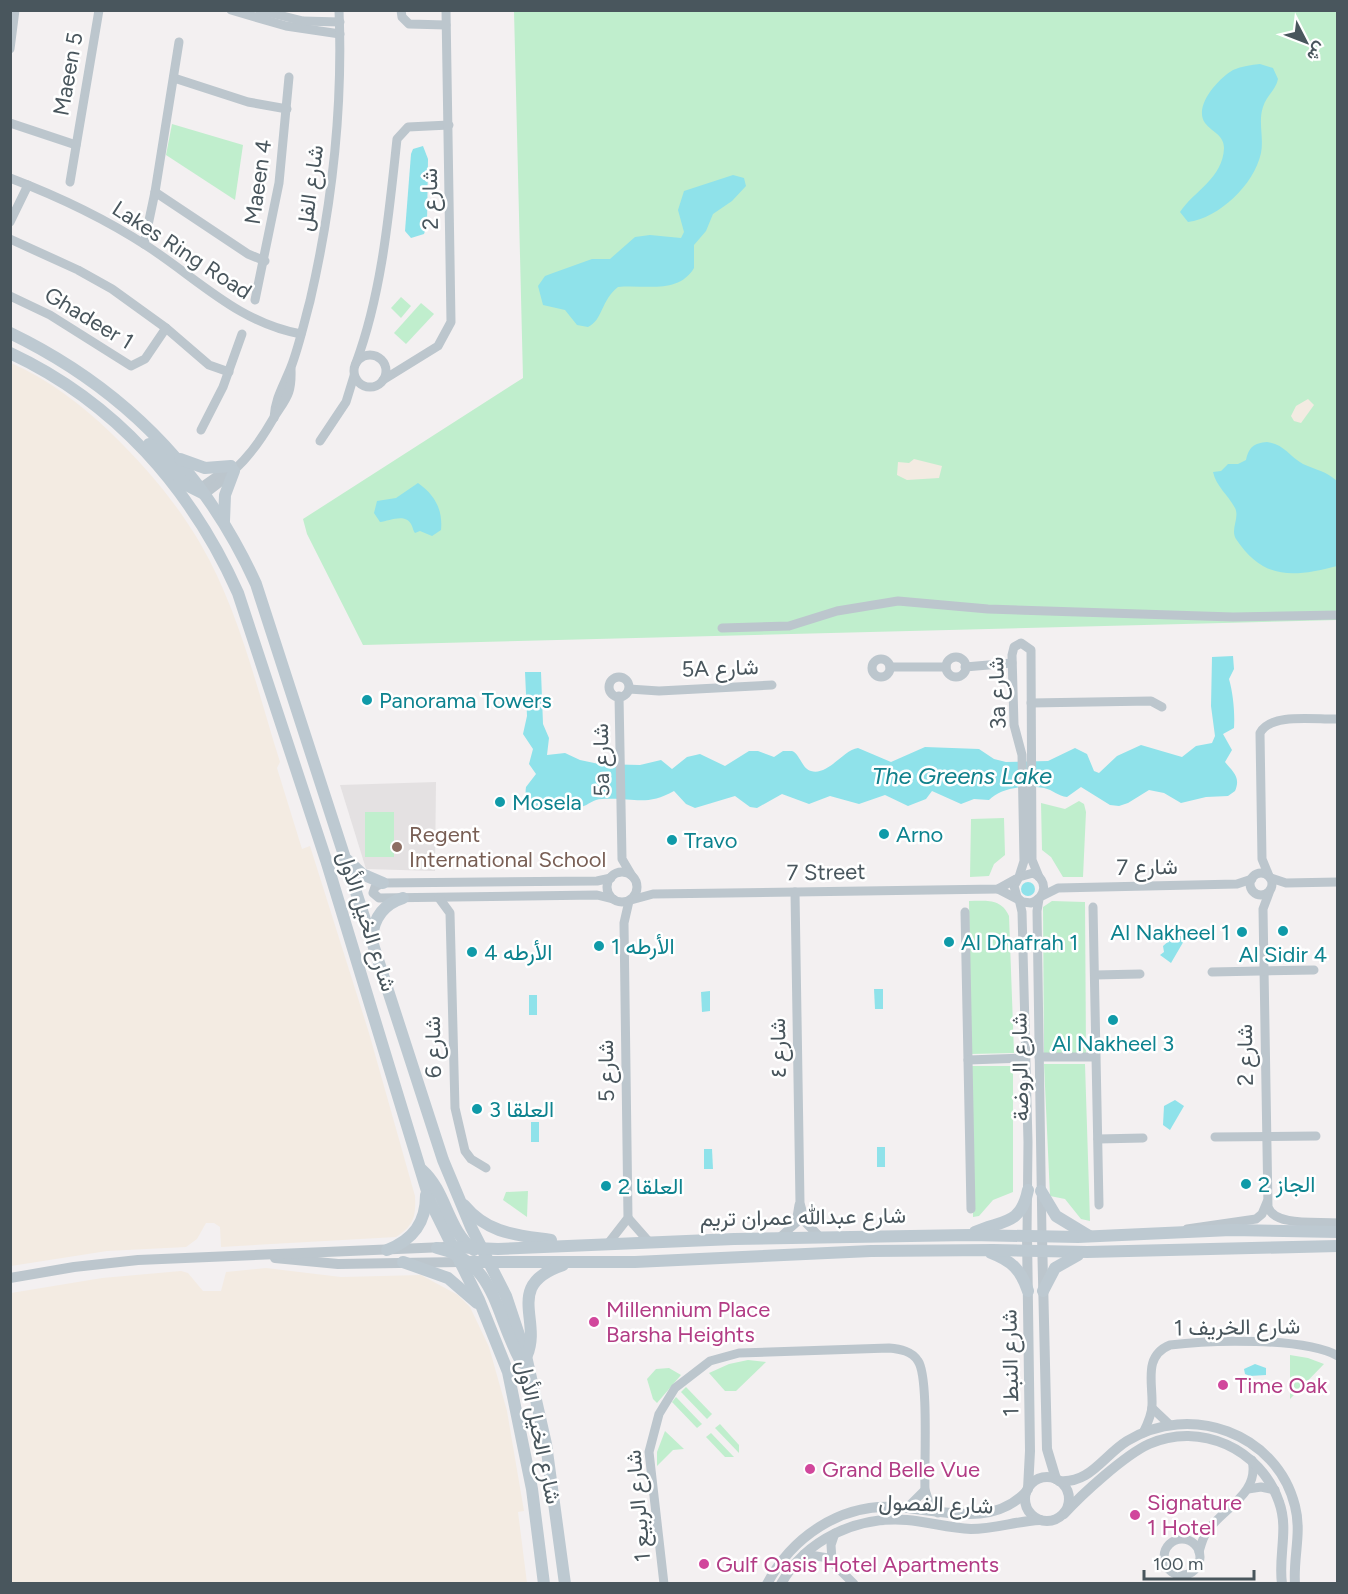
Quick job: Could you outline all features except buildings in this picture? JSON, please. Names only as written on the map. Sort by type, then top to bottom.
[{"type":"main road","name":"شارع الخيل الأول","points":[[10,333],[69,364],[104,388],[136,415],[173,454],[198,498],[252,631],[426,1191],[459,1256],[502,1355],[517,1406],[544,1584]]},
{"type":"main road","name":"شارع الخيل الأول","points":[[10,353],[77,391],[123,427],[179,490],[198,498],[223,521],[264,604],[443,1160],[483,1254],[513,1314],[526,1356],[550,1467],[565,1584]]},
{"type":"main road","points":[[123,427],[141,437],[198,498]]},
{"type":"main road","points":[[173,454],[198,466],[235,467],[225,495],[223,521]]},
{"type":"main road","points":[[346,858],[362,874],[383,883]]},
{"type":"main road","points":[[372,941],[373,928],[381,911],[391,903],[404,898]]},
{"type":"main road","points":[[421,1169],[438,1190],[454,1226],[465,1237],[471,1234],[471,1227]]},
{"type":"main road","points":[[970,1235],[1014,1218],[1023,1205],[1028,1190]]},
{"type":"main road","points":[[387,1250],[406,1242],[418,1228],[425,1210],[426,1191]]},
{"type":"main road","points":[[1041,1191],[1056,1216],[1090,1237]]},
{"type":"main road","points":[[459,1199],[476,1217],[502,1232],[572,1246]]},
{"type":"main road","points":[[454,1226],[483,1254]]},
{"type":"main road","name":"شارع عبدالله عمران تريم","points":[[459,1256],[572,1246],[779,1238],[970,1235],[1090,1237],[1231,1230],[1337,1229]]},
{"type":"main road","name":"شارع عبدالله عمران تريم","points":[[459,1256],[483,1254],[506,1263],[570,1263],[981,1250],[1087,1252],[1336,1247]]},
{"type":"main road","points":[[437,1248],[459,1256],[483,1277],[520,1360],[531,1373]]},
{"type":"main road","points":[[981,1250],[1011,1262],[1021,1273],[1028,1291]]},
{"type":"main road","points":[[1043,1291],[1049,1275],[1059,1264],[1087,1252]]},
{"type":"main road","points":[[403,1262],[448,1278],[468,1294],[485,1314]]},
{"type":"main road","points":[[526,1356],[530,1341],[527,1309],[531,1290],[544,1274],[570,1263]]},
{"type":"street","points":[[10,50],[15,10]]},
{"type":"street","name":"Maeen 5","points":[[70,182],[99,10]]},
{"type":"street","points":[[231,10],[296,28],[340,34]]},
{"type":"street","points":[[259,10],[303,21],[340,22]]},
{"type":"street","name":"شارع الفل","points":[[198,498],[261,442],[274,418],[289,398],[291,366],[317,269],[331,185],[337,129],[339,10]]},
{"type":"street","points":[[401,10],[402,17],[409,24],[446,26]]},
{"type":"street","name":"شارع 2","points":[[346,402],[367,387],[373,387],[438,346],[451,322],[446,10]]},
{"type":"street","points":[[144,244],[155,192],[179,42]]},
{"type":"street","name":"Maeen 4","points":[[255,300],[265,261],[279,183],[289,77]]},
{"type":"street","points":[[174,78],[248,102],[287,109]]},
{"type":"street","name":"Maeen 5","points":[[10,123],[76,145]]},
{"type":"street","name":"شارع 2","points":[[320,441],[346,402],[366,333],[384,241],[399,134],[414,126],[449,126]]},
{"type":"street","name":"Lakes Ring Road","points":[[10,178],[68,202],[144,244],[241,313],[267,325],[301,334]]},
{"type":"street","points":[[10,222],[28,184]]},
{"type":"street","name":"Maeen 4","points":[[155,192],[248,254],[265,261]]},
{"type":"street","name":"Ghadeer 1","points":[[10,238],[95,279],[166,328],[209,365],[229,372]]},
{"type":"street","name":"Ghadeer 1","points":[[10,296],[75,329],[131,366],[145,359],[166,328]]},
{"type":"street","points":[[201,430],[229,372],[242,333]]},
{"type":"street","points":[[366,333],[386,370],[383,380]]},
{"type":"street","points":[[356,363],[364,356],[406,365]]},
{"type":"street","points":[[354,376],[361,385],[367,387]]},
{"type":"street","points":[[722,628],[789,626],[837,611],[898,601],[988,609],[1233,617],[1338,615]]},
{"type":"street","name":"3a شارع","points":[[1026,754],[1014,725],[1012,665],[1014,647],[1021,643],[1029,646],[1030,725],[1026,754],[1027,794],[1032,860],[1040,878]]},
{"type":"street","points":[[890,667],[946,667],[948,661],[956,657],[964,661],[965,667],[1012,665]]},
{"type":"street","points":[[623,678],[628,682],[628,689],[619,696],[613,694],[610,689],[613,680],[623,678]]},
{"type":"street","name":"5A شارع","points":[[628,689],[772,685]]},
{"type":"street","name":"5a شارع","points":[[612,877],[622,859],[619,696]]},
{"type":"street","points":[[1030,701],[1151,701],[1162,707]]},
{"type":"street","points":[[1270,891],[1270,877],[1262,859],[1259,742],[1262,729],[1278,720],[1338,719]]},
{"type":"street","points":[[1014,725],[1022,730],[1030,725]]},
{"type":"street","name":"3a شارع","points":[[1018,878],[1024,861],[1027,794]]},
{"type":"street","name":"5a شارع","points":[[622,859],[633,877]]},
{"type":"street","points":[[1262,859],[1253,877],[1253,892],[1262,895],[1286,883]]},
{"type":"street","points":[[633,877],[636,892],[630,900],[614,900],[597,895],[376,897],[373,890],[383,883],[597,881],[620,873],[633,877],[653,894]]},
{"type":"street","points":[[1029,873],[1040,878],[1044,888],[1040,897],[1031,903],[998,889],[1029,873]]},
{"type":"street","points":[[1253,877],[1262,873],[1286,883],[1338,882]]},
{"type":"street","points":[[612,877],[608,891],[614,900]]},
{"type":"street","name":"شارع 7","points":[[1040,897],[1058,888],[1237,884],[1253,877]]},
{"type":"street","points":[[1018,878],[1014,886],[1018,898]]},
{"type":"street","name":"شارع 7","points":[[1040,878],[1058,888]]},
{"type":"street","name":"شارع 7","points":[[1237,884],[1253,892]]},
{"type":"street","name":"7 Street","points":[[630,900],[653,894],[998,889]]},
{"type":"street","name":"شارع 2","points":[[1267,1200],[1263,909],[1270,891]]},
{"type":"street","name":"شارع ٤","points":[[795,892],[800,1203],[805,1222],[820,1237]]},
{"type":"street","name":"شارع 2","points":[[1253,892],[1263,909]]},
{"type":"street","points":[[439,898],[450,913],[461,897]]},
{"type":"street","name":"شارع الروضة","points":[[1040,897],[1037,911],[1042,1236]]},
{"type":"street","name":"شارع الروضة","points":[[1018,898],[1022,912],[1027,1235]]},
{"type":"street","name":"شارع 5","points":[[614,900],[624,923]]},
{"type":"street","name":"شارع 5","points":[[628,1218],[624,923],[630,900]]},
{"type":"street","points":[[1093,907],[1099,1205]]},
{"type":"street","points":[[965,912],[971,1209]]},
{"type":"street","name":"شارع 6","points":[[450,913],[455,1108],[465,1151],[471,1159],[486,1168]]},
{"type":"street","points":[[1212,972],[1314,970]]},
{"type":"street","points":[[1095,975],[1140,974]]},
{"type":"street","points":[[1039,1057],[1095,1057]]},
{"type":"street","points":[[968,1060],[1025,1058]]},
{"type":"street","points":[[1215,1137],[1317,1136]]},
{"type":"street","points":[[1098,1139],[1143,1138]]},
{"type":"street","points":[[1267,1200],[1270,1212],[1277,1219],[1337,1229]]},
{"type":"street","points":[[1173,1234],[1204,1224],[1256,1219],[1264,1211],[1267,1200]]},
{"type":"street","name":"شارع ٤","points":[[779,1238],[793,1227],[800,1203]]},
{"type":"street","points":[[607,1245],[628,1218],[650,1243]]},
{"type":"street","name":"شارع النبط 1","points":[[1027,1235],[1030,1451],[1027,1491]]},
{"type":"street","name":"شارع النبط 1","points":[[1042,1236],[1047,1449],[1058,1480]]},
{"type":"street","name":"شارع عبدالله عمران تريم","points":[[269,1257],[305,1251],[437,1248]]},
{"type":"street","name":"شارع عبدالله عمران تريم","points":[[10,1278],[74,1267],[138,1260],[269,1257],[322,1263],[403,1262],[459,1256]]},
{"type":"street","name":"شارع الخريف 1","points":[[1143,1433],[1152,1408],[1151,1365],[1159,1352],[1170,1345],[1289,1342],[1312,1346],[1338,1356]]},
{"type":"street","name":"شارع الربيع 1","points":[[664,1584],[649,1469],[650,1443],[662,1407],[675,1388],[694,1371],[719,1358],[760,1351],[890,1348],[902,1350],[914,1356],[923,1375],[925,1490],[930,1505],[938,1513]]},
{"type":"street","points":[[1152,1408],[1170,1425]]},
{"type":"street","points":[[1282,1584],[1283,1520],[1275,1490],[1252,1460],[1237,1449],[1208,1438],[1165,1439],[1129,1456],[1064,1514],[1053,1520],[1040,1520],[1028,1509],[1027,1491],[1043,1478],[1058,1480],[1084,1478],[1117,1448],[1143,1433],[1170,1425],[1206,1425],[1232,1432],[1255,1445],[1274,1464],[1290,1492],[1297,1515],[1299,1538],[1295,1584]]},
{"type":"street","points":[[1208,1530],[1186,1539],[1174,1540],[1165,1550],[1164,1562],[1170,1570],[1181,1575],[1190,1572],[1198,1564],[1199,1552],[1208,1530],[1248,1489],[1254,1476],[1252,1460]]},
{"type":"street","points":[[1058,1480],[1066,1488],[1069,1499],[1064,1514]]},
{"type":"street","points":[[1248,1489],[1261,1487],[1275,1490]]},
{"type":"street","points":[[907,1508],[925,1490]]},
{"type":"street","name":"شارع الفصول","points":[[767,1584],[794,1545],[820,1526],[866,1508],[907,1508],[938,1513],[994,1513],[1012,1505],[1027,1491]]},
{"type":"street","name":"شارع الفصول","points":[[781,1584],[804,1554],[835,1533],[862,1523],[883,1520],[974,1529],[1040,1520]]},
{"type":"street","points":[[832,1560],[831,1545],[835,1533]]},
{"type":"street","points":[[1186,1539],[1196,1545],[1199,1552]]},
{"type":"street","points":[[804,1554],[819,1554],[832,1560],[854,1584]]},
{"type":"shaded area","name":"Regent International School","points":[[436,782],[435,871],[366,869],[340,785]]},
{"type":"green space","points":[[514,11],[1337,11],[1337,620],[363,645],[307,534],[303,519],[523,378]]},
{"type":"green space","points":[[172,124],[243,145],[235,200],[166,155]]},
{"type":"green space","points":[[401,297],[411,306],[401,318],[391,308]]},
{"type":"green space","points":[[421,303],[434,314],[406,344],[394,333]]},
{"type":"green space","points":[[1079,801],[1084,804],[1086,812],[1083,877],[1063,877],[1051,857],[1042,850],[1041,803],[1065,809]]},
{"type":"green space","points":[[365,812],[394,812],[394,857],[365,857]]},
{"type":"green space","points":[[1004,818],[1005,855],[994,864],[989,876],[970,877],[971,819]]},
{"type":"green space","points":[[969,901],[997,903],[1006,910],[1009,916],[1014,1053],[971,1054]]},
{"type":"green space","points":[[1052,901],[1085,902],[1086,1053],[1044,1053],[1043,907]]},
{"type":"green space","points":[[1044,1064],[1085,1064],[1090,1221],[1081,1219],[1065,1199],[1050,1196]]},
{"type":"green space","points":[[971,1066],[1013,1066],[1013,1192],[993,1200],[979,1216],[973,1217]]},
{"type":"green space","points":[[528,1191],[527,1217],[503,1200],[506,1192]]},
{"type":"green space","points":[[1290,1355],[1324,1364],[1290,1399]]},
{"type":"green space","points":[[748,1360],[766,1362],[736,1391],[725,1391],[709,1373],[729,1364]]},
{"type":"green space","points":[[669,1368],[681,1375],[657,1403],[653,1399],[647,1379],[656,1369]]},
{"type":"green space","points":[[686,1387],[712,1414],[707,1419],[681,1392]]},
{"type":"green space","points":[[676,1397],[702,1424],[697,1428],[672,1402]]},
{"type":"green space","points":[[720,1424],[739,1445],[739,1453],[715,1428]]},
{"type":"green space","points":[[665,1431],[684,1449],[673,1450],[657,1466],[657,1452]]},
{"type":"green space","points":[[711,1433],[734,1457],[725,1457],[706,1437]]},
{"type":"sand","points":[[11,363],[51,385],[76,403],[136,458],[191,528],[226,595],[255,678],[280,762],[277,768],[302,849],[310,846],[369,1033],[415,1196],[413,1220],[407,1229],[396,1237],[221,1247],[220,1227],[214,1223],[206,1223],[197,1239],[186,1247],[107,1251],[11,1266]]},
{"type":"sand","points":[[1308,399],[1314,405],[1301,423],[1294,421],[1291,416],[1296,406]]},
{"type":"sand","points":[[914,459],[942,466],[939,478],[907,480],[897,475],[898,462],[909,463]]},
{"type":"sand","points":[[266,1268],[341,1277],[421,1275],[458,1295],[470,1307],[489,1347],[507,1411],[524,1511],[518,1512],[527,1583],[11,1583],[11,1293],[102,1278],[181,1271],[188,1273],[203,1291],[221,1291],[226,1272]]},
{"type":"water","points":[[1260,64],[1273,68],[1278,79],[1264,103],[1261,124],[1262,147],[1257,165],[1251,177],[1234,198],[1212,214],[1188,222],[1180,212],[1219,168],[1224,148],[1222,140],[1205,123],[1202,116],[1205,101],[1221,79],[1233,70]]},
{"type":"water","points":[[423,146],[428,159],[427,225],[424,234],[411,238],[405,231],[411,154],[413,149]]},
{"type":"water","points":[[733,175],[744,178],[746,186],[732,201],[713,214],[706,231],[694,245],[694,268],[679,282],[660,286],[618,287],[608,298],[597,320],[588,327],[577,325],[565,310],[543,305],[538,286],[545,276],[592,259],[610,259],[635,237],[650,235],[681,238],[684,232],[678,210],[684,191]]},
{"type":"water","points":[[1267,442],[1278,445],[1298,461],[1337,481],[1337,566],[1294,573],[1269,569],[1247,553],[1236,539],[1234,535],[1235,508],[1217,482],[1213,472],[1221,471],[1228,464],[1238,464],[1246,460],[1253,446]]},
{"type":"water","points":[[418,483],[433,498],[441,516],[441,530],[432,536],[420,531],[415,533],[411,524],[405,519],[397,518],[380,522],[374,513],[377,501],[396,498]]},
{"type":"water","name":"The Greens Lake","points":[[1233,656],[1234,669],[1229,679],[1232,690],[1234,728],[1223,734],[1232,750],[1225,762],[1235,775],[1237,786],[1235,791],[1228,796],[1206,797],[1181,803],[1164,793],[1149,790],[1119,806],[1110,805],[1081,787],[1067,797],[1044,788],[1030,787],[1007,790],[989,800],[974,799],[961,804],[932,791],[926,799],[908,806],[885,795],[859,804],[830,796],[809,804],[782,794],[757,808],[750,807],[735,796],[695,808],[686,804],[674,791],[647,800],[599,799],[576,808],[563,805],[537,806],[528,801],[526,795],[526,787],[536,774],[529,764],[533,749],[523,734],[527,716],[525,672],[541,672],[543,724],[549,738],[547,755],[565,753],[580,760],[599,764],[640,765],[661,760],[672,769],[687,757],[700,754],[725,766],[749,751],[758,751],[774,757],[783,751],[792,751],[808,770],[817,772],[858,748],[891,762],[925,747],[979,749],[994,759],[1006,762],[1048,761],[1075,748],[1087,754],[1094,771],[1099,773],[1117,756],[1141,745],[1182,757],[1196,746],[1212,743],[1215,736],[1211,706],[1212,657]]},
{"type":"water","points":[[1025,882],[1031,882],[1035,889],[1031,896],[1025,896],[1021,892],[1021,886]]},
{"type":"water","points":[[1177,934],[1185,939],[1171,963],[1160,955],[1164,952],[1163,946]]},
{"type":"water","points":[[874,989],[883,989],[883,1009],[875,1009]]},
{"type":"water","points":[[710,991],[710,1011],[702,1012],[701,992]]},
{"type":"water","points":[[529,995],[537,995],[537,1015],[529,1015]]},
{"type":"water","points":[[1175,1100],[1184,1106],[1170,1130],[1163,1125],[1164,1106]]},
{"type":"water","points":[[531,1122],[539,1122],[539,1142],[531,1142]]},
{"type":"water","points":[[877,1147],[885,1147],[885,1167],[877,1167]]},
{"type":"water","points":[[704,1149],[712,1149],[713,1169],[704,1169]]},
{"type":"water","points":[[1255,1364],[1266,1368],[1266,1375],[1245,1374],[1244,1369]]},
{"type":"place","name":"Panorama Towers","points":[[367,700]]},
{"type":"place","name":"Mosela","points":[[500,802]]},
{"type":"place","name":"Arno","points":[[884,834]]},
{"type":"place","name":"Travo","points":[[672,840]]},
{"type":"place","name":"Regent International School","points":[[397,847]]},
{"type":"place","name":"Al Sidir 4","points":[[1283,931]]},
{"type":"place","name":"Al Nakheel 1","points":[[1242,932]]},
{"type":"place","name":"Al Dhafrah 1","points":[[949,942]]},
{"type":"place","name":"الأرطه 1","points":[[599,946]]},
{"type":"place","name":"الأرطه 4","points":[[472,952]]},
{"type":"place","name":"Al Nakheel 3","points":[[1113,1020]]},
{"type":"place","name":"العلقا 3","points":[[477,1109]]},
{"type":"place","name":"الجاز 2","points":[[1246,1184]]},
{"type":"place","name":"العلقا 2","points":[[606,1186]]},
{"type":"place","name":"Millennium Place Barsha Heights","points":[[594,1322]]},
{"type":"place","name":"Time Oak","points":[[1223,1385]]},
{"type":"place","name":"Grand Belle Vue","points":[[810,1469]]},
{"type":"place","name":"Signature 1 Hotel","points":[[1135,1515]]},
{"type":"place","name":"Gulf Oasis Hotel Apartments","points":[[704,1564]]}]
